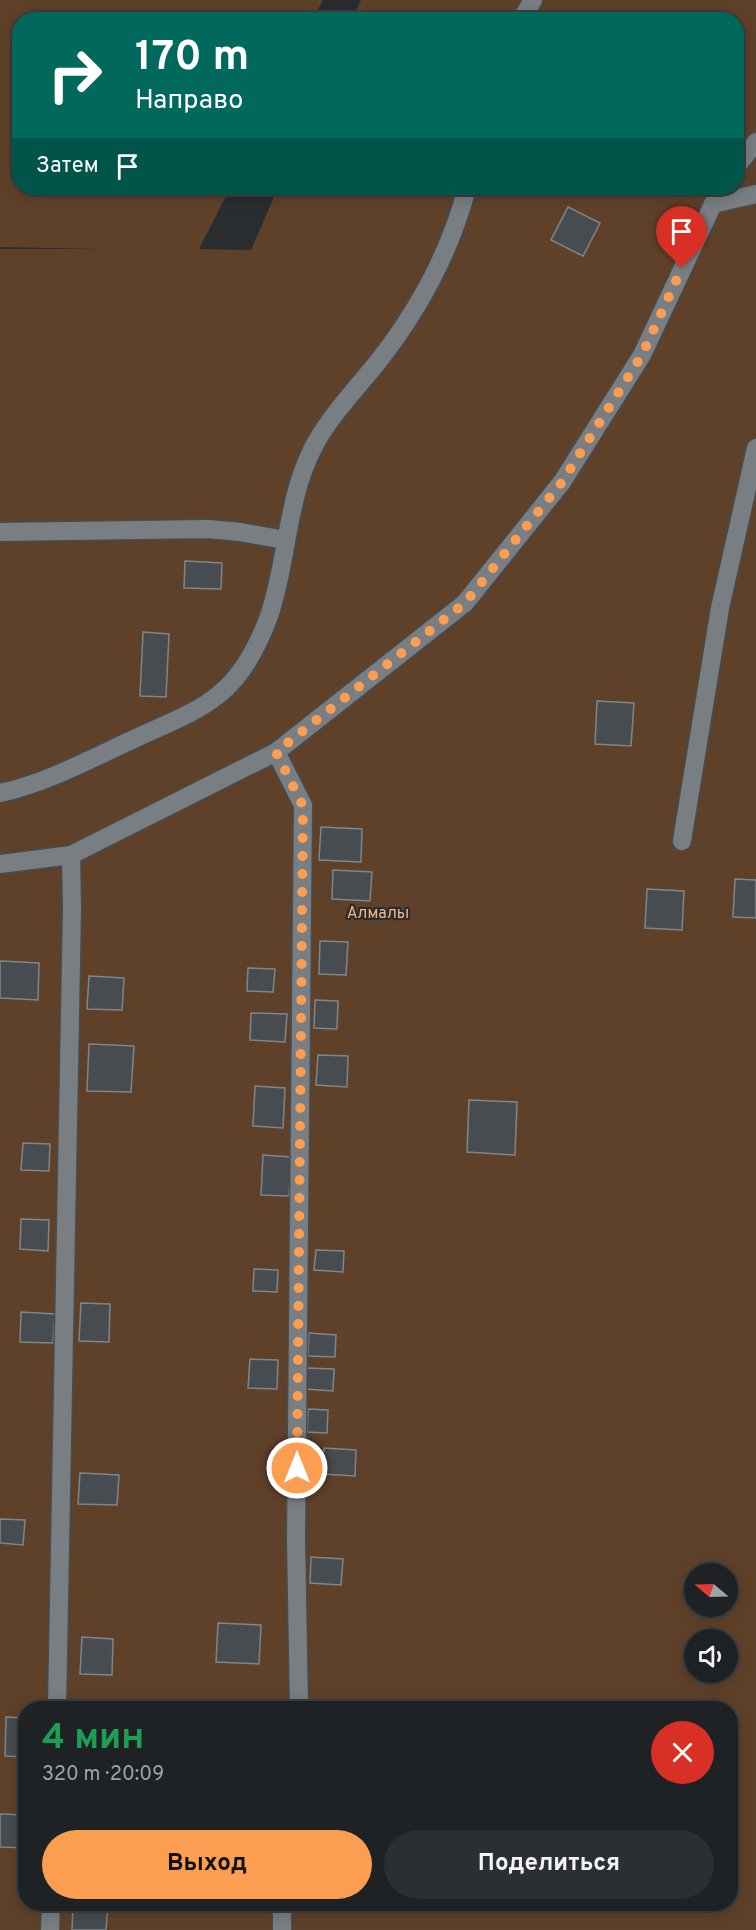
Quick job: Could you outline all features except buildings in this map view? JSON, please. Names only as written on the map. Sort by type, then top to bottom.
[{"type":"street","points":[[744,157],[756,142]]},
{"type":"street","points":[[713,204],[756,194]]},
{"type":"street","points":[[0,794],[42,782],[184,715],[217,696],[240,675],[256,646],[268,616],[277,585],[296,494],[313,447],[327,425],[391,343],[422,296],[442,257],[465,195]]},
{"type":"street","points":[[0,864],[71,855],[276,752],[465,603],[562,482],[642,355],[719,195]]},
{"type":"street","points":[[682,841],[720,608],[756,448]]},
{"type":"street","points":[[0,532],[208,530],[240,532],[285,540]]},
{"type":"street","points":[[276,752],[303,806],[296,1527],[299,1701]]},
{"type":"street","points":[[57,1701],[72,908],[71,855]]},
{"type":"street","points":[[50,1930],[51,1911]]},
{"type":"street","points":[[282,1911],[282,1930]]},
{"type":"green space","name":"Алмалы","points":[[0,0],[323,0],[317,12],[12,12],[12,195],[226,195],[199,249],[251,250],[275,195],[744,195],[744,12],[355,12],[361,0],[756,0],[756,1930],[0,1930],[0,249],[105,249],[0,247]]},
{"type":"route","points":[[297,1468],[303,806],[276,752],[465,603],[562,482],[642,355],[682,268]]}]
